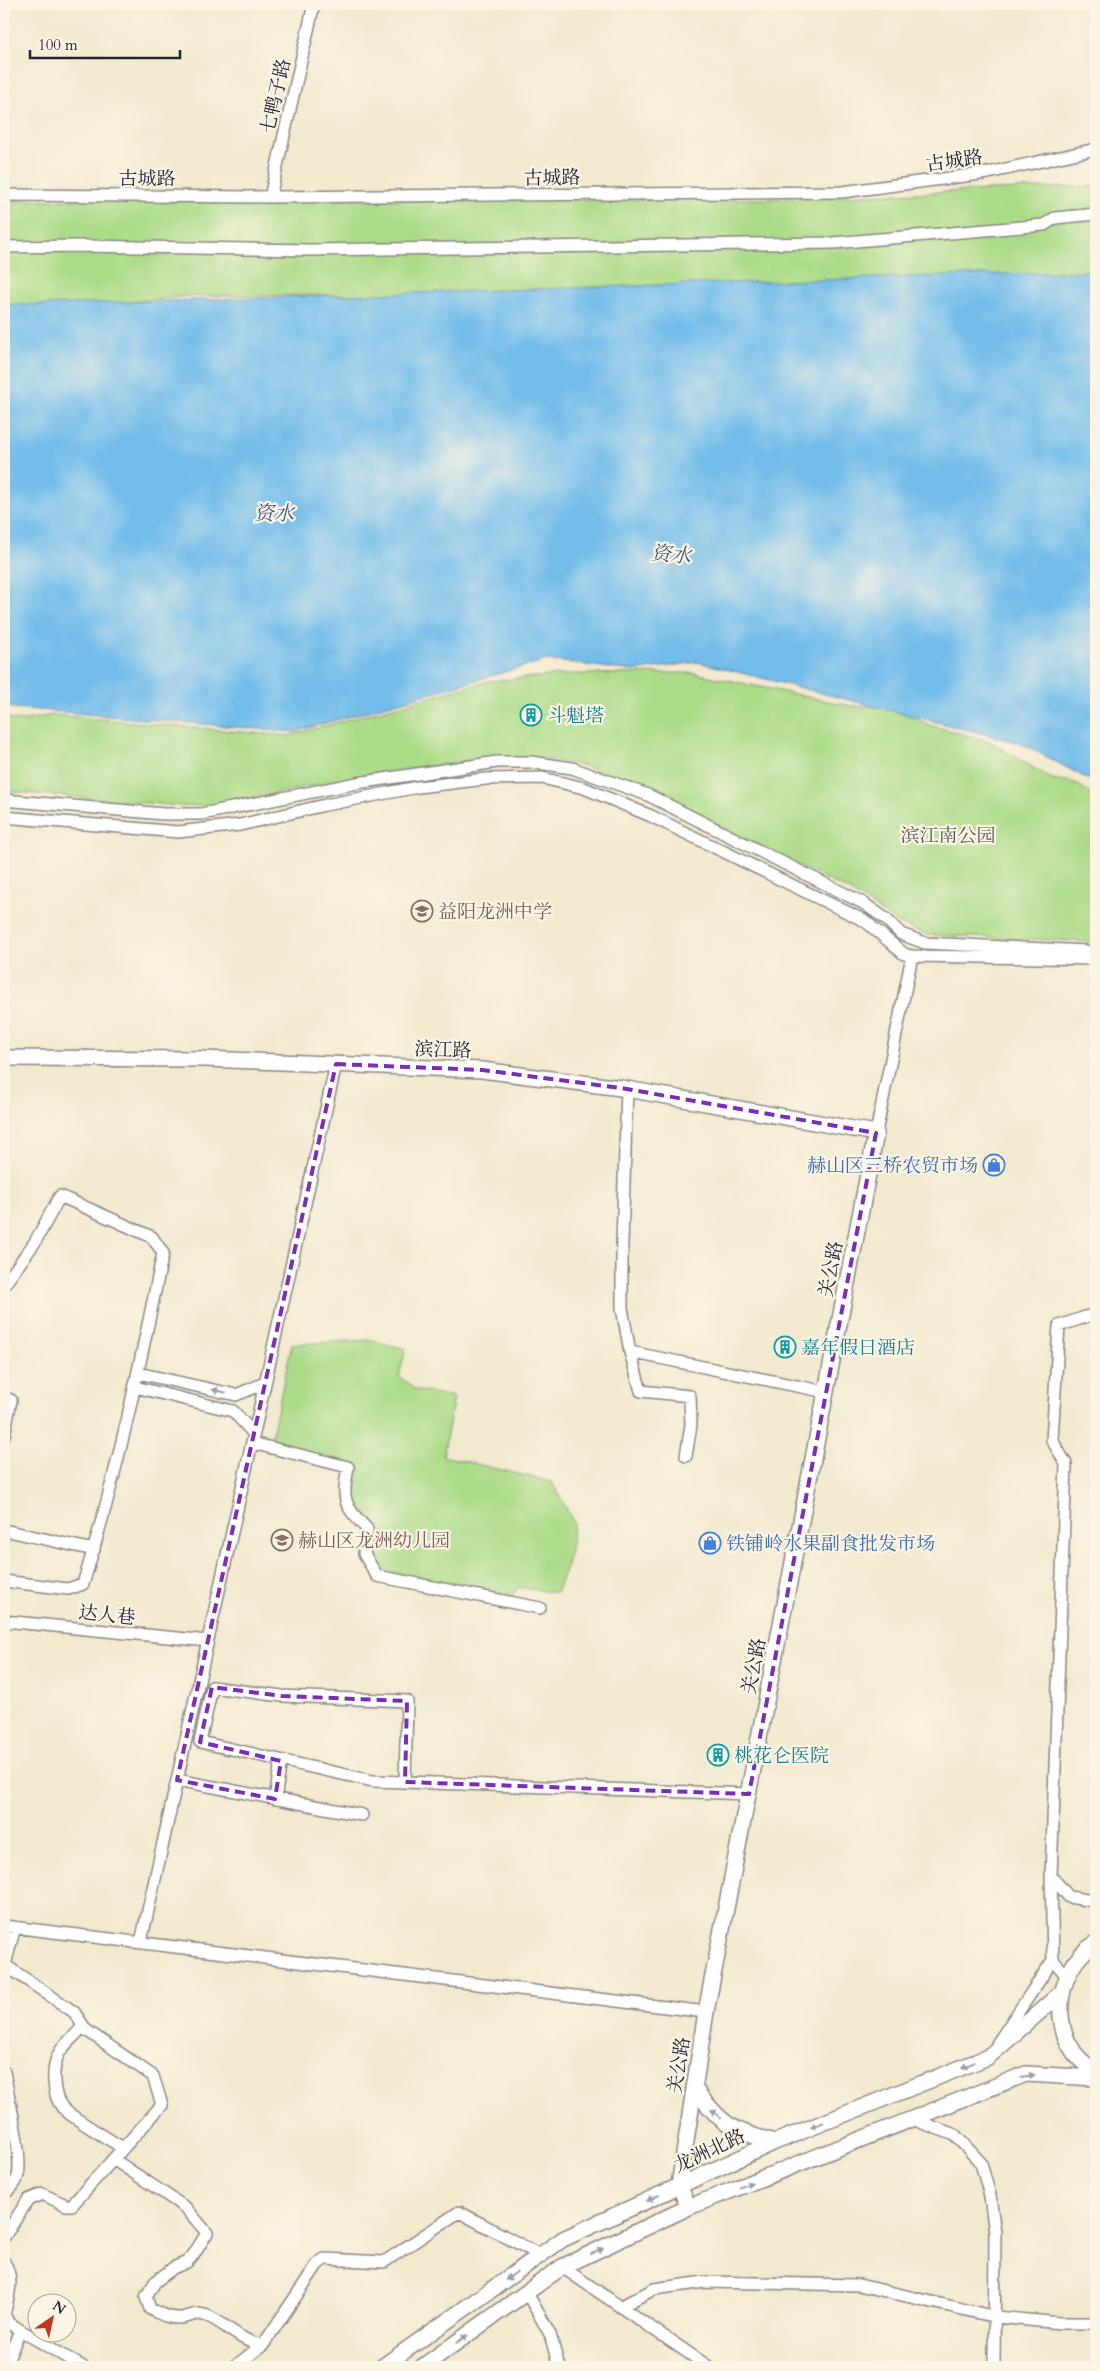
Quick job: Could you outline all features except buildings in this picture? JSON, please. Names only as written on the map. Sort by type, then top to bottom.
[{"type":"main road","name":"滨江路","points":[[4,1058],[204,1059],[482,1070],[627,1089],[876,1133]]},
{"type":"main road","name":"关公路","points":[[679,2186],[706,2012],[876,1133]]},
{"type":"main road","points":[[1096,1944],[1076,1960],[1067,1976],[1061,1993],[1060,2014],[1065,2036],[1076,2054],[1096,2071]]},
{"type":"main road","name":"龙洲北路","points":[[382,2367],[563,2239],[775,2142],[988,2057],[1061,1993]]},
{"type":"main road","points":[[422,2367],[562,2267],[689,2207],[1026,2074],[1096,2078]]},
{"type":"main road","points":[[694,2088],[715,2115],[743,2134],[775,2142]]},
{"type":"main road","points":[[679,2186],[689,2207]]},
{"type":"street","name":"七鸭子路","points":[[270,197],[314,4]]},
{"type":"street","name":"古城路","points":[[4,195],[270,197],[842,192],[988,173],[1096,149]]},
{"type":"street","points":[[4,247],[83,246],[310,250],[833,243],[1044,225],[1055,218],[1096,214]]},
{"type":"street","points":[[4,800],[164,814],[202,814],[357,783],[496,762],[540,763],[572,768],[648,795],[863,903],[886,919],[902,934],[925,942],[1093,955]]},
{"type":"street","points":[[4,817],[178,832],[240,825],[418,787],[486,779],[542,778],[584,788],[651,816],[865,921],[904,954],[912,956],[1093,955]]},
{"type":"street","points":[[876,1133],[912,956]]},
{"type":"street","points":[[141,1942],[336,1064]]},
{"type":"street","points":[[627,1089],[622,1308],[630,1352],[641,1391],[690,1396],[691,1425],[686,1456]]},
{"type":"street","points":[[4,1286],[35,1242],[60,1196],[152,1237],[164,1253],[135,1387],[94,1550],[83,1584],[68,1589],[4,1581]]},
{"type":"street","points":[[988,2057],[1053,1960],[1051,1876],[1066,1464],[1052,1440],[1059,1326],[1088,1316],[1096,1316]]},
{"type":"street","points":[[630,1352],[826,1392]]},
{"type":"street","points":[[138,1373],[236,1395],[265,1383]]},
{"type":"street","points":[[135,1387],[233,1411],[253,1438],[348,1467],[344,1491],[347,1509],[367,1529],[364,1554],[378,1576],[540,1608]]},
{"type":"street","points":[[4,1398],[11,1400],[4,1436]]},
{"type":"street","points":[[4,1530],[94,1550]]},
{"type":"street","name":"达人巷","points":[[4,1621],[208,1642]]},
{"type":"street","points":[[405,1782],[407,1701],[282,1696],[212,1687],[200,1742],[281,1762],[373,1780],[405,1782],[749,1794]]},
{"type":"street","points":[[275,1798],[281,1762]]},
{"type":"street","points":[[177,1780],[362,1815]]},
{"type":"street","points":[[1051,1876],[1069,1897],[1096,1900]]},
{"type":"street","points":[[4,2237],[28,2200],[42,2194],[66,2205],[72,2205],[162,2105],[153,2076],[86,2030],[74,2012],[4,1967],[9,1926],[706,2012]]},
{"type":"street","points":[[1053,1960],[1067,1976]]},
{"type":"street","points":[[83,2026],[67,2042],[58,2055],[53,2070],[59,2100],[62,2107],[123,2148]]},
{"type":"street","points":[[4,2072],[20,2162],[18,2178],[9,2191],[4,2194]]},
{"type":"street","points":[[912,2120],[955,2135],[981,2163],[990,2196],[995,2233],[996,2317],[994,2367]]},
{"type":"street","points":[[113,2159],[186,2208],[207,2233],[187,2262],[173,2268],[155,2282],[146,2297],[150,2309],[164,2316],[178,2319],[200,2314],[252,2344],[263,2345]]},
{"type":"street","points":[[234,2367],[263,2345],[317,2265],[324,2259],[384,2262],[459,2212],[540,2255]]},
{"type":"street","points":[[4,2262],[9,2270],[11,2282],[4,2316],[8,2323],[83,2367]]},
{"type":"street","points":[[562,2267],[709,2367]]},
{"type":"street","points":[[620,2307],[654,2289],[705,2282],[860,2285],[996,2317],[1060,2324],[1096,2323]]},
{"type":"street","points":[[527,2293],[550,2334],[559,2367]]},
{"type":"street","points":[[5,2367],[20,2330]]},
{"type":"highlighted area","points":[[336,1064],[482,1070],[621,1088],[876,1133],[749,1794],[405,1782],[407,1701],[282,1696],[212,1687],[200,1742],[281,1761],[275,1799],[177,1780]]},
{"type":"green space","points":[[1096,186],[1096,275],[621,293],[189,296],[19,313],[4,312],[4,200],[764,199]]},
{"type":"green space","name":"滨江南公园","points":[[694,673],[851,706],[896,708],[929,725],[989,741],[1052,779],[1073,782],[1096,796],[1096,942],[928,935],[900,924],[848,890],[665,800],[585,766],[545,759],[494,758],[383,772],[218,805],[182,806],[4,791],[4,718],[20,721],[53,715],[288,736],[489,681],[571,674]]},
{"type":"green space","points":[[371,1340],[406,1349],[399,1376],[415,1390],[454,1397],[443,1456],[552,1482],[574,1523],[568,1562],[556,1593],[518,1587],[513,1595],[382,1570],[371,1550],[374,1527],[351,1497],[357,1465],[270,1443],[292,1344]]},
{"type":"water","name":"资水","points":[[1096,271],[1096,783],[1020,743],[698,662],[633,671],[547,660],[294,732],[4,707],[4,304],[36,305]]},
{"type":"place","name":"斗魁塔","points":[[531,715]]},
{"type":"place","name":"益阳龙洲中学","points":[[422,911]]},
{"type":"place","name":"赫山区三桥农贸市场","points":[[994,1165]]},
{"type":"place","name":"嘉年假日酒店","points":[[785,1347]]},
{"type":"place","name":"赫山区龙洲幼儿园","points":[[282,1540]]},
{"type":"place","name":"铁铺岭水果副食批发市场","points":[[710,1543]]},
{"type":"place","name":"桃花仑医院","points":[[718,1755]]}]
